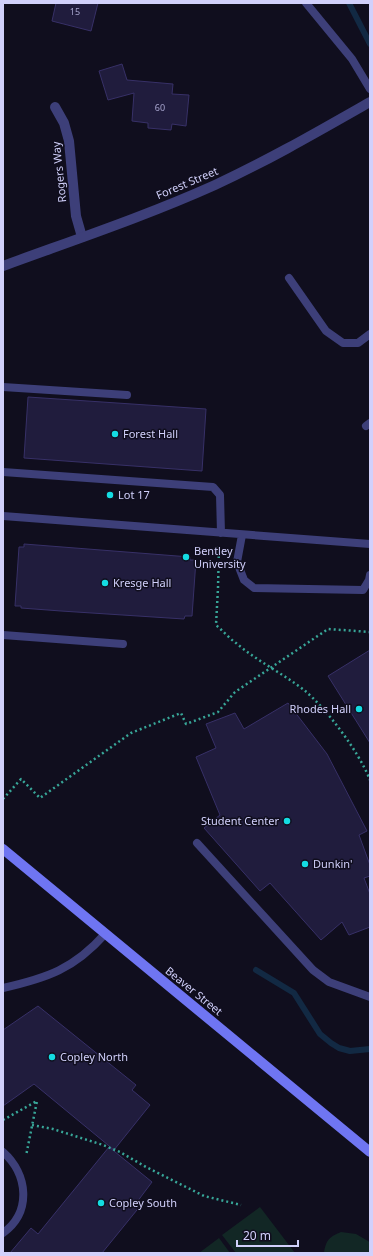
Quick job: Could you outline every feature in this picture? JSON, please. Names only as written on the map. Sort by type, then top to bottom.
[{"type":"main road","name":"Beaver Street","points":[[3,849],[370,1152]]},
{"type":"street","name":"Forest Street","points":[[3,266],[180,199],[241,172],[293,146],[370,102]]},
{"type":"street","name":"Rogers Way","points":[[55,107],[64,123],[69,141],[76,216],[82,237]]},
{"type":"lane","points":[[306,3],[352,59],[370,89]]},
{"type":"lane","points":[[289,278],[326,331],[343,343],[358,343],[370,334]]},
{"type":"lane","points":[[3,387],[127,395]]},
{"type":"lane","points":[[3,472],[213,487],[220,495],[220,533]]},
{"type":"lane","points":[[3,516],[370,544]]},
{"type":"lane","points":[[242,535],[238,562],[244,580],[254,588],[363,590],[369,580],[370,575]]},
{"type":"lane","points":[[3,635],[123,644]]},
{"type":"lane","points":[[197,843],[313,970],[329,982],[370,997]]},
{"type":"lane","points":[[3,988],[33,981],[58,972],[85,954],[105,934]]},
{"type":"lane","points":[[3,1152],[14,1164],[21,1177],[24,1193],[22,1207],[15,1221],[3,1233]]},
{"type":"path","points":[[220,533],[216,625],[236,644],[305,691],[340,731],[366,770],[370,780]]},
{"type":"path","points":[[3,799],[21,779],[40,798],[131,733],[180,713],[186,724],[218,712],[235,692],[328,629],[370,632]]},
{"type":"path","points":[[3,1120],[37,1101],[21,1177]]},
{"type":"path","points":[[32,1125],[53,1129],[103,1145],[120,1152],[204,1196],[241,1205]]},
{"type":"green space","points":[[260,1207],[295,1253],[236,1253],[222,1235]]},
{"type":"green space","points":[[341,1232],[356,1234],[368,1241],[370,1243],[370,1253],[324,1253],[329,1240]]},
{"type":"green space","points":[[219,1238],[230,1253],[199,1253]]},
{"type":"building","points":[[56,3],[98,3],[91,31],[52,21]]},
{"type":"building","points":[[122,64],[127,80],[173,84],[172,94],[189,95],[186,126],[172,124],[171,130],[148,128],[148,123],[132,121],[134,93],[108,100],[99,71]]},
{"type":"building","name":"Forest Hall","points":[[28,397],[206,409],[202,471],[24,458]]},
{"type":"building","name":"Kresge Hall","points":[[24,544],[190,557],[190,560],[196,560],[192,616],[185,616],[184,619],[21,608],[21,606],[15,606],[19,547],[24,547]]},
{"type":"building","name":"Rhodes Hall","points":[[370,650],[370,743],[328,676]]},
{"type":"building","name":"Student Center","points":[[288,703],[327,754],[367,831],[359,835],[370,865],[370,876],[364,878],[370,894],[370,927],[349,935],[342,922],[321,940],[270,883],[260,891],[204,828],[220,815],[196,757],[216,748],[206,724],[235,713],[244,729]]},
{"type":"building","name":"Copley North","points":[[38,1006],[136,1085],[132,1090],[150,1105],[114,1150],[34,1084],[3,1106],[3,1030]]},
{"type":"building","name":"Copley South","points":[[109,1147],[152,1182],[137,1202],[141,1205],[102,1253],[10,1253],[31,1228],[38,1234]]},
{"type":"waterway","points":[[349,3],[370,44]]},
{"type":"waterway","points":[[256,970],[294,993],[320,1034],[331,1043],[339,1048],[350,1051],[370,1049]]},
{"type":"place","name":"Forest Hall","points":[[115,434]]},
{"type":"place","name":"Lot 17","points":[[110,495]]},
{"type":"place","name":"Bentley University","points":[[186,557]]},
{"type":"place","name":"Kresge Hall","points":[[105,583]]},
{"type":"place","name":"Rhodes Hall","points":[[359,709]]},
{"type":"place","name":"Student Center","points":[[287,821]]},
{"type":"place","name":"Dunkin'","points":[[305,864]]},
{"type":"place","name":"Copley North","points":[[52,1057]]},
{"type":"place","name":"Copley South","points":[[101,1203]]}]
